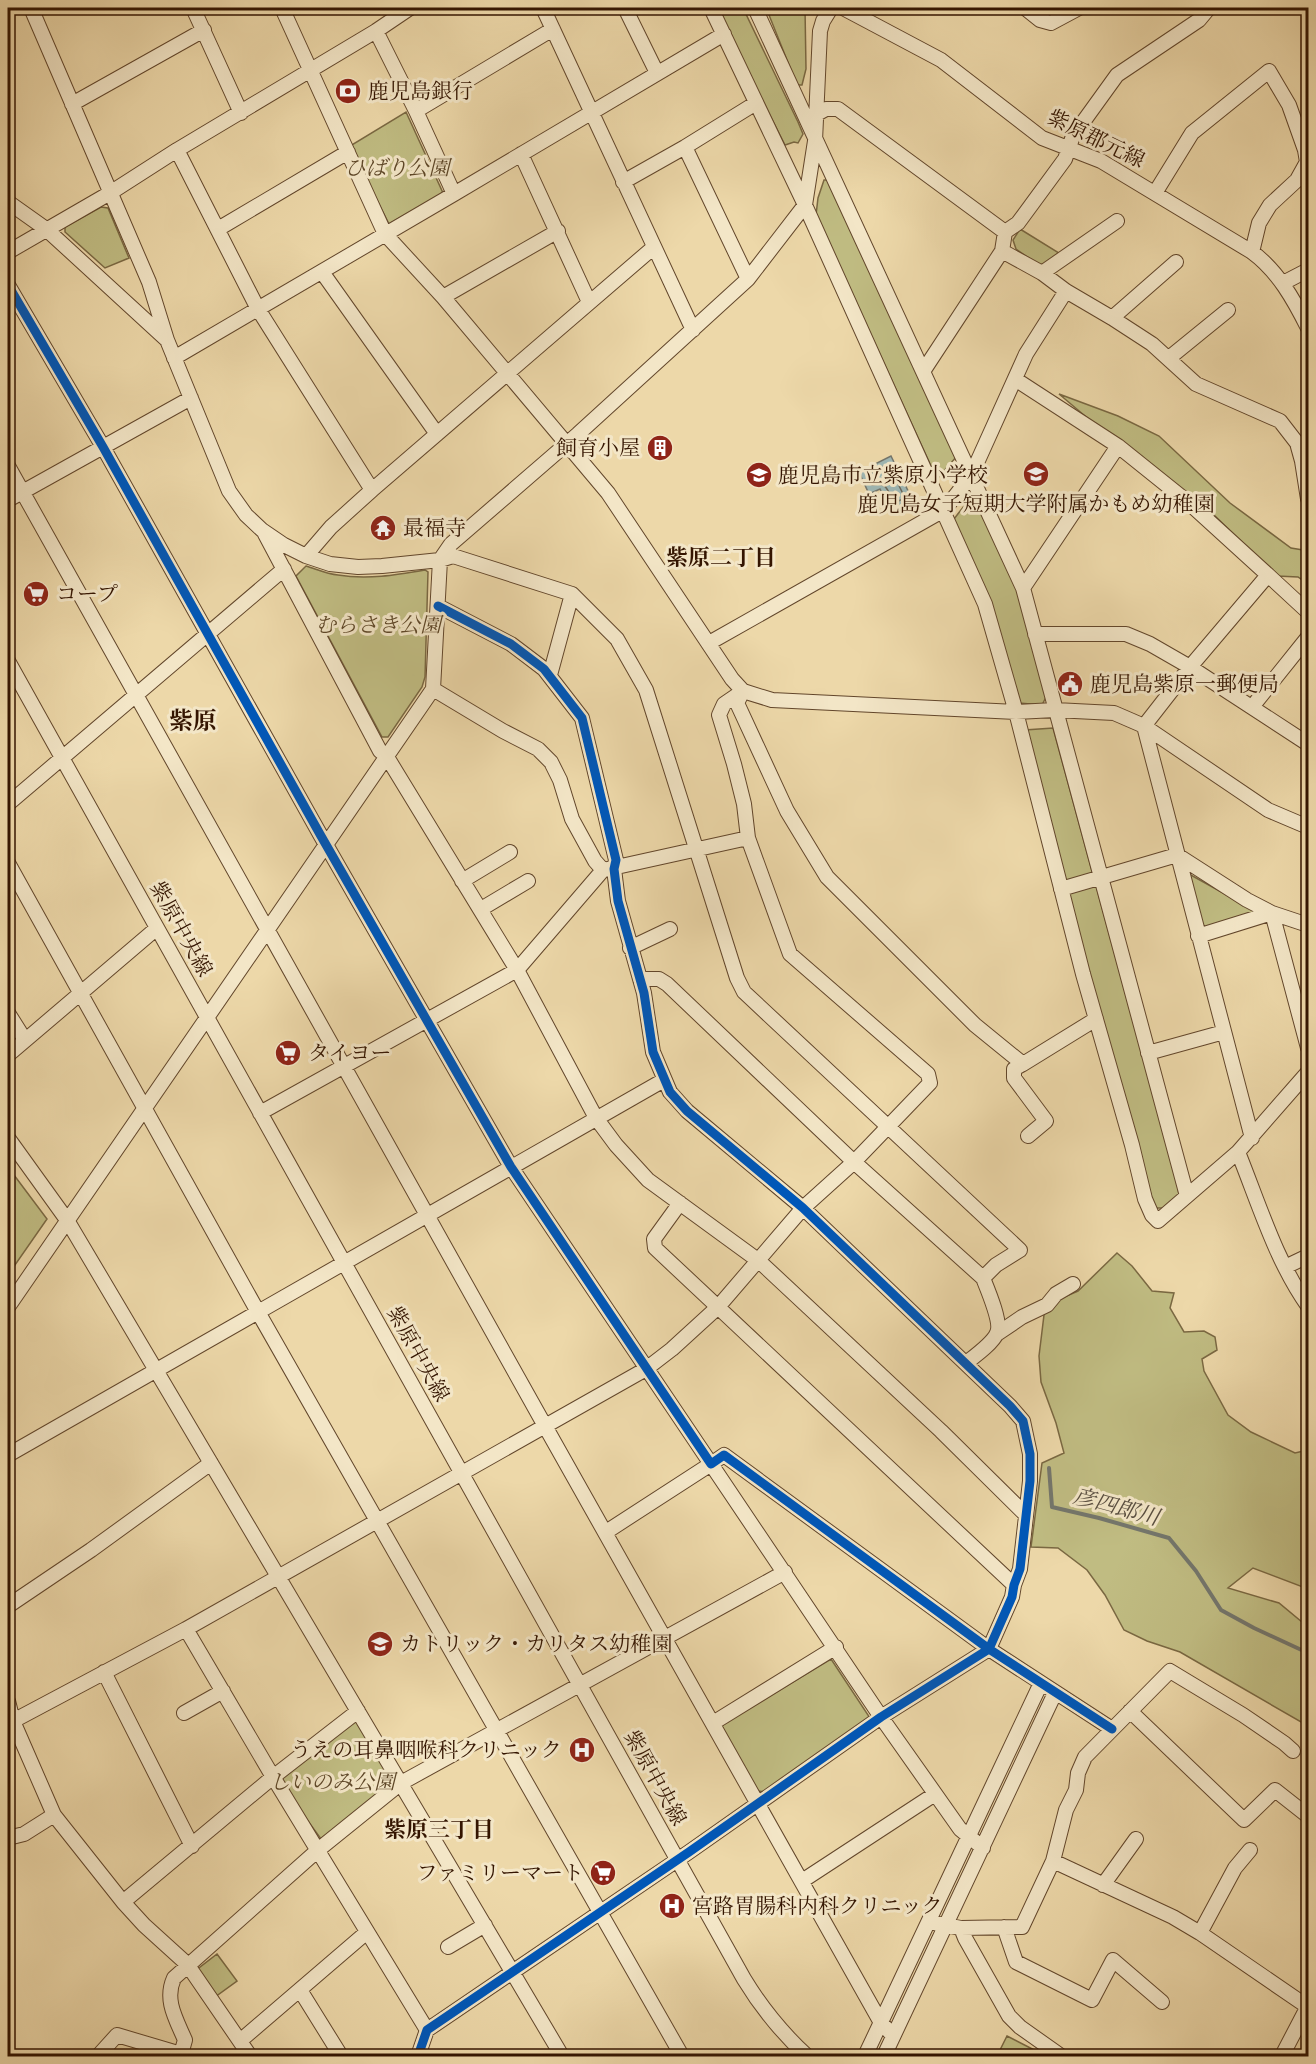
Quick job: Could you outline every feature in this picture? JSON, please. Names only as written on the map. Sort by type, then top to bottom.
[{"type":"street","points":[[193,8],[241,112]]},
{"type":"street","points":[[282,8],[385,234],[568,443],[608,493],[732,679],[743,691],[772,700],[1016,712],[1055,710],[1114,713],[1144,726],[1268,810],[1308,827]]},
{"type":"street","points":[[8,252],[110,194],[177,150],[376,31],[410,8]]},
{"type":"street","points":[[543,8],[693,330]]},
{"type":"street","points":[[625,8],[657,74]]},
{"type":"street","points":[[711,8],[805,204],[985,604],[1016,712],[1061,889],[1145,1199],[1152,1215],[1158,1221],[1238,1152],[1308,1072]]},
{"type":"street","points":[[755,8],[1023,588],[1187,1196]]},
{"type":"street","points":[[8,1307],[433,689],[440,560],[451,544],[568,443],[748,279],[805,204],[815,141],[820,31],[831,8]]},
{"type":"street","name":"紫原郡元線","points":[[843,8],[941,60],[1042,138],[1101,161],[1252,252],[1264,261],[1283,283],[1308,328]]},
{"type":"street","points":[[1025,8],[1040,20],[1051,23],[1079,8]]},
{"type":"street","points":[[924,370],[1002,251],[1005,232],[1018,223],[1065,159],[1073,136],[1117,75],[1200,20],[1209,8]]},
{"type":"street","points":[[36,9],[72,104],[149,282],[167,340],[229,491],[246,515],[262,530],[284,545],[330,564],[358,567],[440,560],[453,556],[572,594],[617,639],[646,690],[737,978],[744,992],[1020,1250],[996,1264],[983,1278]]},
{"type":"street","points":[[416,111],[553,29]]},
{"type":"street","points":[[72,104],[204,30]]},
{"type":"street","points":[[376,31],[454,194]]},
{"type":"street","points":[[174,358],[723,34]]},
{"type":"street","points":[[1155,193],[1192,133],[1269,71],[1289,105],[1305,150],[1306,162],[1298,180],[1270,204],[1259,223],[1252,252]]},
{"type":"street","points":[[623,182],[756,103]]},
{"type":"street","points":[[817,114],[826,109],[838,109],[1005,232]]},
{"type":"street","points":[[685,147],[748,279]]},
{"type":"street","points":[[177,150],[258,309],[372,490]]},
{"type":"street","points":[[219,229],[348,152]]},
{"type":"street","points":[[521,154],[589,302]]},
{"type":"street","points":[[8,202],[46,229],[167,340]]},
{"type":"street","points":[[1042,273],[1117,221]]},
{"type":"street","points":[[442,297],[558,231]]},
{"type":"street","points":[[306,556],[331,527],[372,490],[654,247]]},
{"type":"street","points":[[1002,251],[1042,273],[1066,291],[1152,344],[1196,384],[1280,421],[1297,443],[1308,499]]},
{"type":"street","points":[[1112,318],[1176,262]]},
{"type":"street","points":[[1283,283],[1308,270]]},
{"type":"street","points":[[322,272],[437,434]]},
{"type":"street","points":[[8,285],[103,447],[425,1020],[511,1167],[786,1572],[881,1717],[960,1829],[983,1848]]},
{"type":"street","points":[[709,643],[944,510],[971,476],[1026,354],[1066,291]]},
{"type":"street","points":[[1169,358],[1228,310]]},
{"type":"street","points":[[1016,379],[1118,446],[1189,503],[1308,612]]},
{"type":"street","points":[[8,500],[191,398]]},
{"type":"street","points":[[1023,588],[1118,446]]},
{"type":"street","points":[[8,466],[880,2021],[893,2036]]},
{"type":"street","points":[[262,530],[380,751],[387,757],[481,909],[517,970],[596,1118],[616,1145],[648,1180],[759,1261],[1025,1514]]},
{"type":"street","points":[[8,804],[284,569]]},
{"type":"street","points":[[1144,726],[1190,667],[1268,575]]},
{"type":"street","points":[[549,675],[572,594]]},
{"type":"street","points":[[260,1113],[517,970],[616,860],[582,718],[544,669],[511,644],[438,606]]},
{"type":"street","points":[[1035,634],[1126,634],[1150,644],[1190,667],[1308,744]]},
{"type":"street","points":[[1252,707],[1308,637]]},
{"type":"street","name":"紫原中央線","points":[[8,661],[756,1999],[804,2056]]},
{"type":"street","points":[[418,2056],[427,2030],[677,1860],[881,1717],[988,1649],[1012,1597],[1020,1569],[1030,1480],[1030,1454],[1023,1421],[966,1363],[803,1208],[687,1111],[670,1092],[653,1052],[640,979],[608,869],[595,861],[572,819],[560,780],[551,762],[538,749],[433,689]]},
{"type":"street","points":[[13,1721],[186,1629],[646,1369],[672,1349],[718,1307],[803,1208],[854,1162],[930,1083],[928,1074],[790,954],[748,838],[744,804],[735,764],[719,715],[724,704],[743,691]]},
{"type":"street","points":[[743,691],[737,704],[787,811],[827,878],[975,1025],[1023,1064]]},
{"type":"street","points":[[1144,726],[1252,1137]]},
{"type":"street","points":[[608,869],[748,838]]},
{"type":"street","points":[[462,881],[510,852]]},
{"type":"street","points":[[1061,889],[1177,855],[1247,900],[1272,913],[1308,925]]},
{"type":"street","points":[[8,863],[258,1312],[682,2056]]},
{"type":"street","points":[[481,909],[528,881]]},
{"type":"street","points":[[1198,936],[1272,913]]},
{"type":"street","points":[[1272,913],[1308,1048]]},
{"type":"street","points":[[8,1055],[156,928]]},
{"type":"street","points":[[630,948],[670,929]]},
{"type":"street","points":[[640,979],[659,979],[667,984],[854,1162],[983,1278],[999,1326],[997,1334]]},
{"type":"street","points":[[8,1013],[25,1040]]},
{"type":"street","points":[[1028,1136],[1047,1121],[1014,1078],[1014,1069],[1096,1019]]},
{"type":"street","points":[[1149,1053],[1224,1032]]},
{"type":"street","points":[[8,1455],[664,1080]]},
{"type":"street","points":[[8,1138],[67,1220],[279,1575],[561,2056]]},
{"type":"street","points":[[1238,1152],[1285,1267],[1308,1306]]},
{"type":"street","points":[[680,1203],[654,1239],[655,1248],[1014,1585]]},
{"type":"street","points":[[1285,1267],[1308,1256]]},
{"type":"street","points":[[966,1363],[997,1334],[1022,1317],[1047,1305],[1056,1294],[1073,1284]]},
{"type":"street","points":[[606,1532],[724,1455],[988,1649],[1112,1729]]},
{"type":"street","points":[[8,1605],[91,1550],[211,1463]]},
{"type":"street","points":[[98,2056],[117,2035],[181,2054],[185,2040],[171,2010],[169,1997],[174,1978],[187,1964],[318,1851],[401,1783],[786,1572]]},
{"type":"street","points":[[186,1629],[427,2030]]},
{"type":"street","points":[[713,1724],[836,1647]]},
{"type":"street","points":[[929,1922],[961,1928],[1022,1927],[1053,1862],[1066,1810],[1076,1790],[1078,1773],[1085,1756],[1170,1671],[1243,1715],[1293,1751]]},
{"type":"street","points":[[104,1672],[192,1846]]},
{"type":"street","points":[[865,2056],[1041,1683]]},
{"type":"street","points":[[184,1713],[223,1691]]},
{"type":"street","points":[[884,2056],[1055,1693]]},
{"type":"street","points":[[8,1701],[13,1721],[54,1815],[123,1902],[144,1925],[187,1964],[250,2056]]},
{"type":"street","points":[[123,1902],[273,1777],[358,1711]]},
{"type":"street","points":[[1130,1711],[1244,1820],[1275,1790],[1308,1816]]},
{"type":"street","points":[[802,1881],[935,1794]]},
{"type":"street","points":[[8,1838],[24,1834],[54,1815]]},
{"type":"street","points":[[1103,1885],[1136,1839]]},
{"type":"street","points":[[1200,1933],[1236,1868],[1250,1850]]},
{"type":"street","points":[[1053,1862],[1173,1917],[1308,2007],[1284,2052]]},
{"type":"street","points":[[448,1947],[485,1925]]},
{"type":"street","points":[[1004,1927],[1016,1962],[1092,2000],[1113,1960],[1162,2002]]},
{"type":"street","points":[[961,1928],[1009,2016],[1020,2027],[1061,2056]]},
{"type":"street","points":[[240,2041],[367,1932]]},
{"type":"street","points":[[300,1990],[341,2056]]},
{"type":"green space","points":[[715,8],[743,8],[803,134],[798,143],[785,145]]},
{"type":"green space","points":[[805,8],[806,69],[802,85],[797,85],[767,10]]},
{"type":"green space","name":"ひばり公園","points":[[406,112],[443,193],[389,224],[350,146]]},
{"type":"green space","points":[[824,180],[829,180],[957,456],[937,479],[816,215],[818,198]]},
{"type":"green space","points":[[101,207],[108,208],[129,258],[105,268],[65,232],[65,227]]},
{"type":"green space","points":[[1020,229],[1059,253],[1040,266],[1016,249],[1013,240]]},
{"type":"green space","points":[[1059,394],[1118,416],[1159,436],[1230,503],[1291,548],[1308,553],[1308,584],[1298,577],[1277,576],[1214,515],[1134,452],[1104,432]]},
{"type":"green space","points":[[974,493],[1015,582],[1046,697],[1042,705],[1019,703],[954,519]]},
{"type":"green space","name":"むらさき公園","points":[[306,566],[326,573],[360,577],[425,570],[428,572],[425,677],[422,687],[388,737],[382,737],[296,576]]},
{"type":"green space","points":[[1053,728],[1177,1182],[1179,1195],[1164,1208],[1155,1208],[1102,1031],[1025,730]]},
{"type":"green space","points":[[1189,874],[1252,909],[1254,915],[1208,929],[1201,926]]},
{"type":"green space","points":[[8,1167],[47,1219],[8,1275]]},
{"type":"green space","points":[[1117,1253],[1132,1266],[1152,1291],[1174,1293],[1170,1308],[1184,1332],[1204,1331],[1215,1337],[1217,1350],[1202,1359],[1204,1371],[1228,1415],[1251,1432],[1295,1453],[1308,1450],[1308,1535],[1302,1539],[1308,1549],[1308,1589],[1253,1568],[1228,1588],[1279,1603],[1308,1627],[1308,1726],[1180,1652],[1147,1641],[1124,1630],[1105,1595],[1087,1570],[1058,1548],[1031,1547],[1042,1463],[1064,1453],[1041,1382],[1039,1356],[1044,1315],[1050,1303],[1078,1291]]},
{"type":"green space","points":[[831,1659],[870,1718],[767,1792],[758,1791],[722,1731],[723,1724]]},
{"type":"green space","name":"しいのみ公園","points":[[351,1721],[357,1722],[391,1778],[390,1784],[321,1839],[276,1777]]},
{"type":"green space","points":[[217,1954],[237,1981],[215,1997],[195,1971]]},
{"type":"green space","points":[[1007,2036],[1046,2056],[997,2056]]},
{"type":"water","points":[[891,456],[913,501],[891,511],[880,489],[869,494],[859,472]]},
{"type":"waterway","name":"彦四郎川","points":[[1049,1468],[1052,1507],[1169,1538],[1196,1571],[1221,1610],[1308,1653]]},
{"type":"cycle path","points":[[8,285],[103,447],[321,836],[511,1167],[711,1464],[724,1455],[989,1649],[1112,1729]]},
{"type":"cycle path","points":[[418,2056],[427,2030],[689,1852],[881,1717],[989,1649],[1012,1597],[1020,1569],[1030,1481],[1030,1454],[1023,1421],[1010,1406],[803,1208],[687,1111],[670,1092],[653,1052],[644,993],[618,901],[614,869],[616,860],[582,718],[544,669],[511,644],[438,606]]},
{"type":"place","name":"鹿児島銀行","points":[[348,91]]},
{"type":"place","name":"飼育小屋","points":[[660,448]]},
{"type":"place","name":"鹿児島女子短期大学附属かもめ幼稚園","points":[[1036,474]]},
{"type":"place","name":"鹿児島市立紫原小学校","points":[[759,475]]},
{"type":"place","name":"最福寺","points":[[383,528]]},
{"type":"place","name":"コープ","points":[[36,594]]},
{"type":"place","name":"鹿児島紫原一郵便局","points":[[1070,684]]},
{"type":"place","name":"タイヨー","points":[[288,1053]]},
{"type":"place","name":"カトリック・カリタス幼稚園","points":[[380,1644]]},
{"type":"place","name":"うえの耳鼻咽喉科クリニック","points":[[582,1750]]},
{"type":"place","name":"ファミリーマート","points":[[603,1873]]},
{"type":"place","name":"宮路胃腸科内科クリニック","points":[[672,1906]]},
{"type":"district","name":"紫原二丁目","points":[[721,558]]},
{"type":"district","name":"紫原","points":[[193,721]]},
{"type":"district","name":"紫原三丁目","points":[[439,1830]]}]
